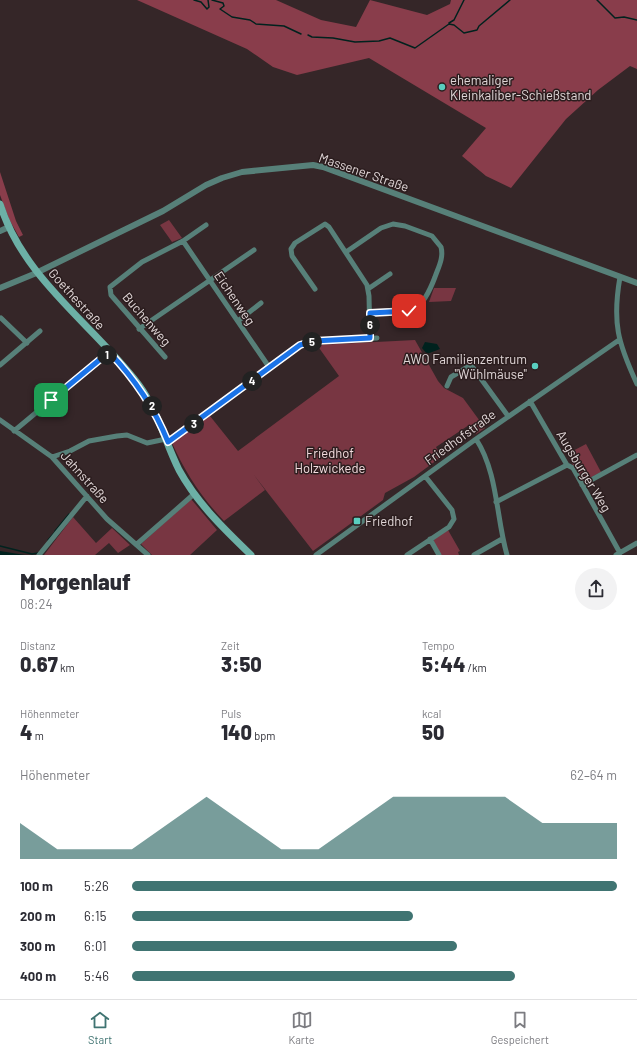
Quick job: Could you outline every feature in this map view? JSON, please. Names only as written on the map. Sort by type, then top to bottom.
[{"type":"main road","name":"Goethestraße","points":[[0,204],[9,227],[37,273],[130,375],[148,399],[179,470],[194,494],[216,522],[251,555]]},
{"type":"street","name":"Massener Straße","points":[[0,288],[37,273],[163,211],[206,185],[222,178],[242,172],[313,165],[637,283]]},
{"type":"street","points":[[315,289],[292,256],[291,249],[295,243],[325,224],[329,227],[362,276],[368,289],[370,338]]},
{"type":"street","points":[[346,252],[380,228],[394,224],[405,226],[432,236],[441,247],[441,261],[429,293],[423,303],[409,311],[370,313]]},
{"type":"street","points":[[183,241],[206,225]]},
{"type":"street","points":[[0,230],[9,227]]},
{"type":"street","name":"Eichenweg","points":[[183,241],[269,367]]},
{"type":"street","name":"Buchenweg","points":[[164,357],[111,295],[110,287],[142,262],[183,241]]},
{"type":"street","points":[[139,329],[254,250]]},
{"type":"street","points":[[368,289],[390,274]]},
{"type":"street","points":[[620,277],[616,305],[619,340],[622,352],[637,384]]},
{"type":"street","points":[[238,321],[255,310],[261,303]]},
{"type":"street","points":[[0,318],[27,343]]},
{"type":"street","points":[[0,365],[40,331]]},
{"type":"street","points":[[52,457],[70,451],[90,441],[117,436],[127,435],[147,443],[167,440],[297,347],[307,342],[377,338]]},
{"type":"street","name":"Friedhofstraße","points":[[316,555],[476,438],[619,340]]},
{"type":"street","points":[[14,430],[109,352]]},
{"type":"street","points":[[447,386],[451,377],[471,365],[508,416]]},
{"type":"street","name":"Augsburger Weg","points":[[530,402],[567,464],[573,468],[618,554]]},
{"type":"street","name":"Jahnstraße","points":[[0,420],[52,457],[115,526],[138,544],[148,555]]},
{"type":"street","points":[[476,438],[489,466],[502,540],[507,555]]},
{"type":"street","points":[[582,485],[637,455]]},
{"type":"street","points":[[496,502],[567,464]]},
{"type":"street","points":[[407,555],[451,525],[454,514],[425,476]]},
{"type":"street","points":[[138,544],[194,494]]},
{"type":"street","points":[[39,555],[87,496]]},
{"type":"street","points":[[430,539],[439,555]]},
{"type":"street","points":[[474,555],[502,540]]},
{"type":"street","points":[[618,554],[637,543]]},
{"type":"green space","points":[[169,220],[182,238],[172,242],[160,225]]},
{"type":"green space","points":[[434,288],[456,288],[451,301],[429,302]]},
{"type":"green space","name":"Friedhof Holzwickede","points":[[415,340],[438,381],[444,388],[463,398],[485,428],[476,434],[469,425],[436,447],[441,457],[414,477],[385,493],[383,500],[313,551],[254,475],[265,490],[224,521],[194,484],[182,464],[172,443],[210,416],[238,451],[339,376],[317,345]]},
{"type":"green space","points":[[586,444],[601,472],[582,482],[567,454]]},
{"type":"green space","points":[[191,499],[217,530],[190,555],[152,555],[141,544]]},
{"type":"green space","points":[[73,517],[96,543],[112,528],[130,545],[118,553],[109,543],[95,555],[44,555]]},
{"type":"green space","points":[[448,530],[460,551],[458,552],[459,555],[441,555],[434,542],[434,539]]},
{"type":"shaded area","points":[[137,0],[276,0],[321,20],[356,27],[370,0],[427,15],[450,4],[451,0],[637,0],[637,69],[630,66],[598,90],[566,119],[511,188],[486,176],[462,156],[486,128],[369,58],[297,75],[273,67],[247,49]]},
{"type":"shaded area","points":[[0,172],[16,221],[23,235],[19,237],[9,219],[0,195]]},
{"type":"water","points":[[425,342],[437,344],[440,349],[427,354],[422,348]]},
{"type":"water","points":[[0,551],[25,555],[0,555]]},
{"type":"waterway","points":[[194,0],[201,2],[207,9],[209,7],[208,0]]},
{"type":"waterway","points":[[212,0],[223,3],[224,6],[220,9],[232,17],[250,20],[256,24],[284,26],[301,34]]},
{"type":"waterway","points":[[449,23],[454,20],[464,0]]},
{"type":"waterway","points":[[308,35],[312,37],[333,38],[355,42],[379,41],[390,38],[415,48],[449,24],[454,25],[464,33],[477,30],[479,26],[510,0]]},
{"type":"waterway","points":[[597,0],[615,18],[624,17],[637,20]]},
{"type":"waterway","points":[[55,531],[69,514]]},
{"type":"waterway","points":[[48,540],[55,532]]},
{"type":"waterway","points":[[0,546],[32,554],[38,553]]},
{"type":"place","name":"ehemaliger Kleinkaliber-Schießstand","points":[[442,87]]},
{"type":"place","name":"AWO Familienzentrum \"Wühlmäuse\"","points":[[535,366]]},
{"type":"place","name":"Friedhof","points":[[357,521]]},
{"type":"route","points":[[51,400],[109,352],[126,370],[148,399],[168,442],[300,345],[314,341],[370,338],[370,313],[409,311]]}]
